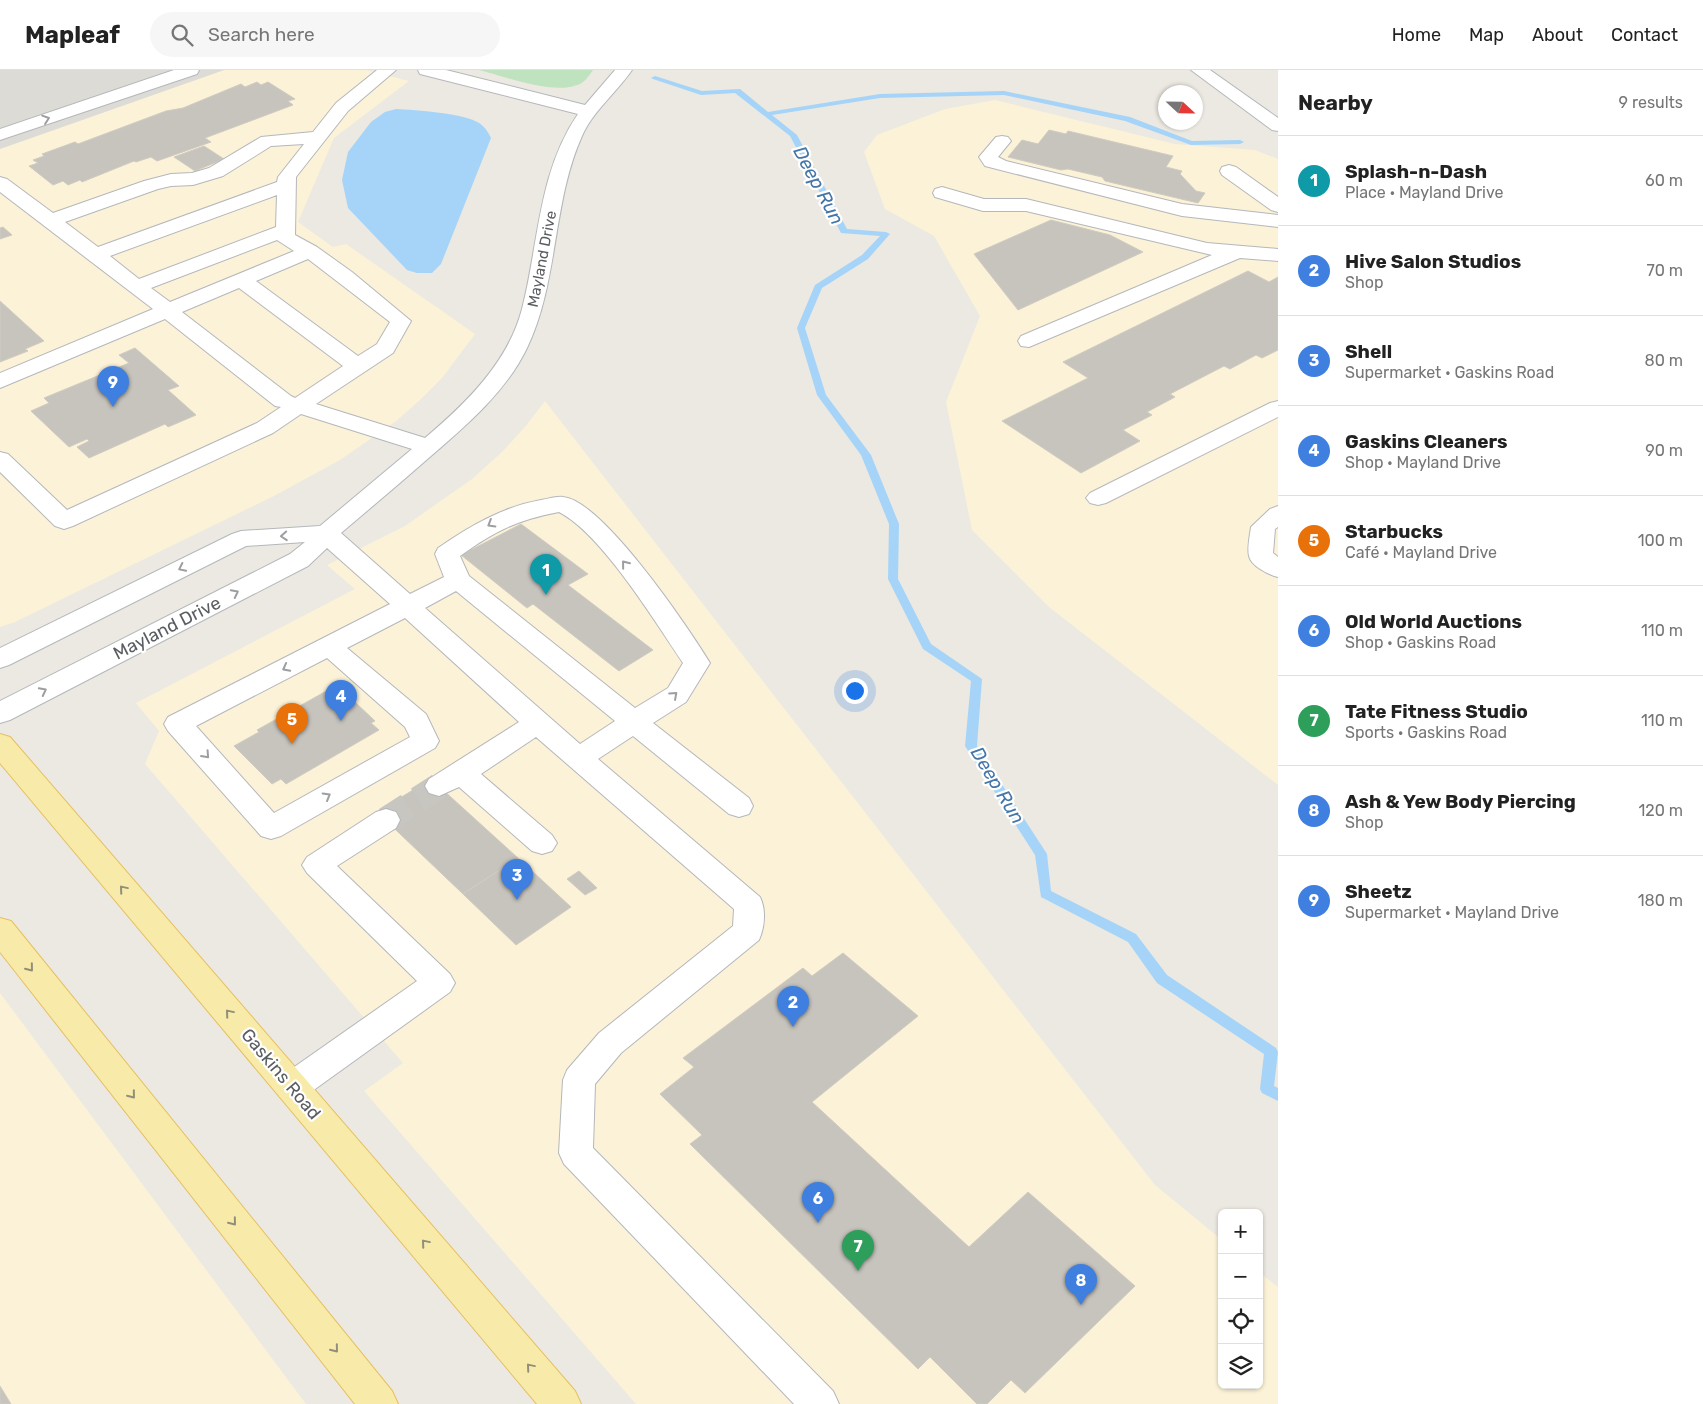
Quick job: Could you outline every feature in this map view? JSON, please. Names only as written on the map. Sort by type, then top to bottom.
[{"type":"main road","name":"Gaskins Road","points":[[0,744],[562,1404]]},
{"type":"main road","points":[[0,930],[379,1404]]},
{"type":"street","points":[[0,135],[190,70]]},
{"type":"street","points":[[0,459],[64,520],[265,428],[385,348],[401,321],[342,273],[286,237],[286,230],[287,177],[342,107],[388,70]]},
{"type":"street","points":[[426,70],[589,111]]},
{"type":"street","name":"Mayland Drive","points":[[0,713],[299,560],[313,549],[326,533],[461,419],[492,385],[516,349],[532,311],[555,187],[574,132],[623,70]]},
{"type":"street","points":[[1199,70],[1278,126]]},
{"type":"street","points":[[51,220],[151,185],[171,180],[193,179],[216,172],[267,141],[318,137]]},
{"type":"street","points":[[1002,141],[988,158],[1000,165],[1182,210],[1278,221]]},
{"type":"street","points":[[1229,171],[1278,206]]},
{"type":"street","points":[[0,183],[51,220],[283,401],[430,447]]},
{"type":"street","points":[[94,254],[287,185]]},
{"type":"street","points":[[942,193],[983,205],[1026,205],[1207,249],[1278,255]]},
{"type":"street","points":[[136,287],[286,230]]},
{"type":"street","points":[[0,381],[310,251]]},
{"type":"street","points":[[1029,341],[1237,252]]},
{"type":"street","points":[[241,280],[358,366]]},
{"type":"street","points":[[1098,498],[1278,408]]},
{"type":"street","points":[[578,758],[634,722],[677,695],[697,662],[639,581],[590,520],[564,504],[537,508],[499,519],[470,536],[446,554],[458,580],[634,722],[740,806]]},
{"type":"street","points":[[1278,514],[1263,526],[1261,556],[1278,569]]},
{"type":"street","points":[[0,659],[241,539],[326,533],[538,723],[749,905],[748,931],[610,1044],[579,1080],[576,1153],[820,1404]]},
{"type":"street","points":[[329,646],[416,722],[425,741],[271,828],[178,724],[406,605],[458,580]]},
{"type":"street","points":[[538,723],[450,780],[542,843]]},
{"type":"street","points":[[292,1087],[439,982],[317,865],[386,820]]},
{"type":"shaded area","points":[[0,70],[224,70],[0,149]]},
{"type":"shaded area","points":[[224,70],[366,70],[409,81],[334,138],[298,222],[333,247],[346,244],[475,334],[442,378],[420,400],[395,422],[340,460],[274,496],[15,622],[0,627],[0,149]]},
{"type":"shaded area","points":[[995,100],[1175,144],[1255,150],[1278,159],[1278,785],[1049,607],[972,530],[946,402],[980,316],[934,236],[885,209],[864,152],[877,135],[945,109]]},
{"type":"shaded area","points":[[545,401],[1155,1185],[1218,1237],[1218,1389],[1263,1389],[1263,1275],[1278,1287],[1278,1404],[636,1404],[364,1091],[403,1063],[145,764],[159,731],[136,703],[355,589],[327,565],[405,526],[472,479],[501,453],[525,427]]},
{"type":"shaded area","points":[[0,993],[306,1404],[0,1404]]},
{"type":"green space","points":[[479,70],[593,70],[583,82],[561,88],[517,81]]},
{"type":"water","points":[[396,109],[439,113],[472,120],[483,126],[491,138],[441,264],[432,273],[417,273],[407,270],[348,208],[342,180],[348,152],[371,122],[385,112]]},
{"type":"building","points":[[257,82],[261,85],[268,82],[295,99],[288,101],[293,105],[205,138],[211,142],[157,161],[151,157],[134,161],[82,182],[80,180],[68,185],[63,181],[53,185],[29,166],[38,163],[33,160],[44,156],[42,154],[75,142],[78,144],[166,111],[183,108],[241,84],[245,87]]},
{"type":"building","points":[[1049,130],[1066,134],[1068,131],[1173,156],[1166,167],[1182,171],[1180,174],[1196,191],[1205,193],[1198,203],[1105,181],[1102,177],[1068,169],[1061,170],[1008,157],[1022,140],[1038,144]]},
{"type":"building","points":[[204,146],[224,159],[195,171],[174,157]]},
{"type":"building","points":[[1051,220],[1110,235],[1143,252],[1018,310],[974,254]]},
{"type":"building","points":[[3,227],[12,235],[0,239],[0,228]]},
{"type":"building","points":[[1248,271],[1269,282],[1278,277],[1278,350],[1262,358],[1256,355],[1230,369],[1224,366],[1170,394],[1175,397],[1147,412],[1152,415],[1123,430],[1140,441],[1081,473],[1002,421],[1088,378],[1063,362]]},
{"type":"building","points":[[0,301],[44,341],[25,349],[28,351],[0,362]]},
{"type":"building","points":[[135,348],[179,386],[168,390],[196,415],[168,427],[165,424],[89,458],[77,447],[89,441],[87,439],[69,447],[31,411],[49,403],[44,398],[129,363],[119,355]]},
{"type":"building","points":[[521,524],[588,574],[568,585],[653,650],[619,671],[533,604],[527,608],[461,555]]},
{"type":"building","points":[[337,685],[375,721],[371,723],[379,730],[286,784],[281,779],[272,784],[234,746],[259,732],[257,730]]},
{"type":"building","points":[[431,779],[518,858],[463,894],[377,812]]},
{"type":"building","points":[[518,858],[571,907],[516,945],[463,894]]},
{"type":"building","points":[[579,871],[597,888],[585,895],[567,879]]},
{"type":"building","points":[[843,953],[918,1016],[812,1102],[969,1247],[1028,1192],[1135,1286],[1025,1393],[1011,1380],[987,1404],[977,1404],[930,1357],[918,1369],[690,1144],[702,1135],[660,1094],[694,1067],[683,1058],[803,968],[812,976]]},
{"type":"building","points":[[0,1386],[11,1404],[0,1404]]},
{"type":"waterway","name":"Deep Run","points":[[655,78],[701,93],[737,91],[793,135],[844,231],[886,234],[865,257],[818,287],[801,328],[822,395],[866,455],[894,524],[893,579],[927,646],[977,679],[971,746],[1041,854],[1045,894],[1132,938],[1162,979],[1271,1052],[1267,1089],[1278,1095]]},
{"type":"waterway","points":[[767,114],[880,96],[1004,93],[1127,119],[1191,143],[1240,142]]},
{"type":"tunnel","points":[[386,820],[439,786]]},
{"type":"place","name":"Sheetz","points":[[113,407]]},
{"type":"place","name":"Splash-n-Dash","points":[[546,595]]},
{"type":"place","name":"Gaskins Cleaners","points":[[341,721]]},
{"type":"place","name":"Starbucks","points":[[292,744]]},
{"type":"place","name":"Shell","points":[[517,900]]},
{"type":"place","name":"Hive Salon Studios","points":[[793,1027]]},
{"type":"place","name":"Old World Auctions","points":[[818,1223]]},
{"type":"place","name":"Tate Fitness Studio","points":[[858,1271]]},
{"type":"place","name":"Ash & Yew Body Piercing","points":[[1081,1305]]}]
